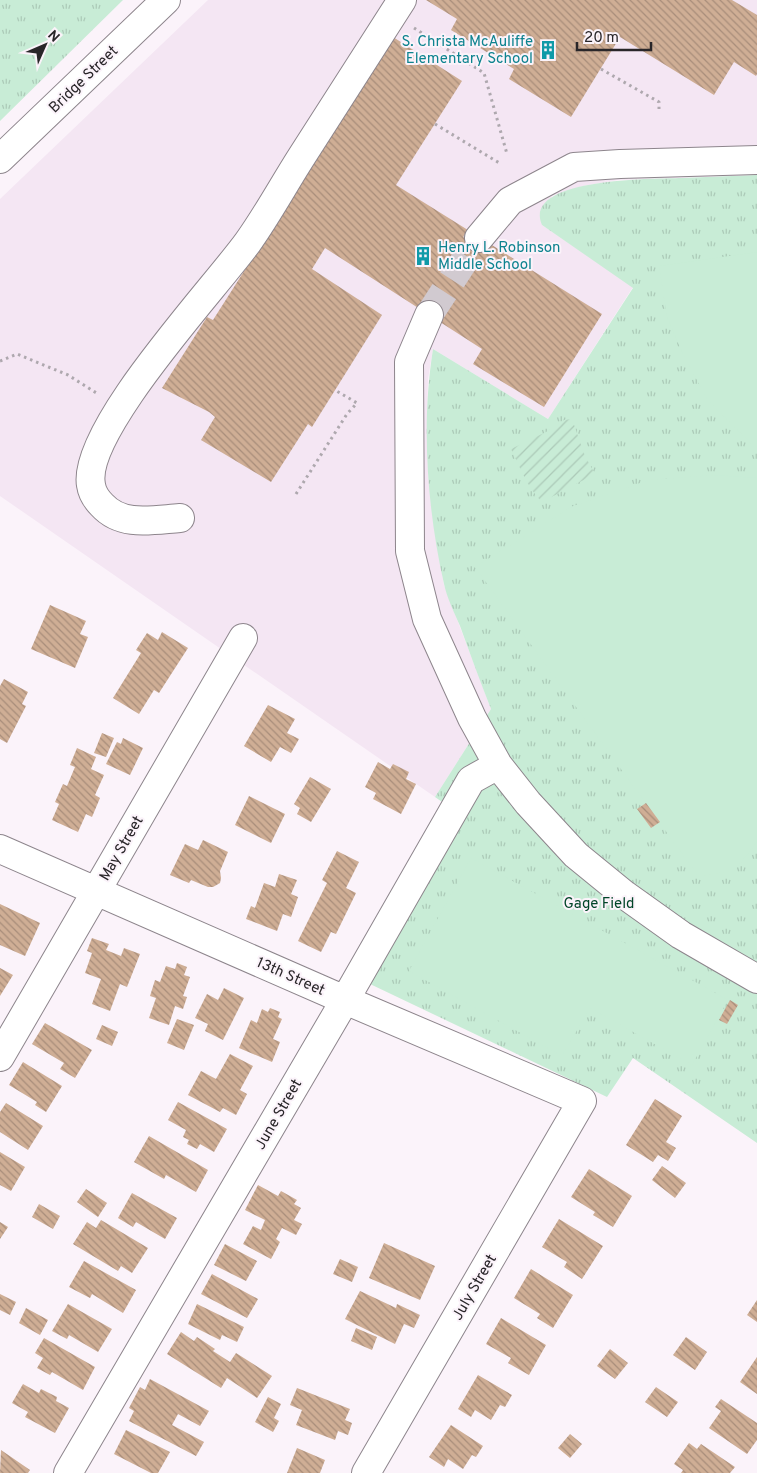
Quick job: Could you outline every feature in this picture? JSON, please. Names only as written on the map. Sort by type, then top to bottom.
[{"type":"street","name":"Bridge Street","points":[[0,159],[166,0]]},
{"type":"street","points":[[180,518],[138,521],[122,519],[108,512],[98,501],[91,487],[90,471],[94,456],[113,420],[153,361],[248,242],[397,7]]},
{"type":"street","points":[[479,238],[510,201],[574,167],[757,160]]},
{"type":"street","points":[[429,315],[409,362],[410,550],[427,619],[472,718],[498,765],[528,803],[576,855],[625,895],[681,935],[757,979]]},
{"type":"street","name":"May Street","points":[[0,1058],[243,638]]},
{"type":"street","name":"June Street","points":[[68,1473],[345,1000],[471,780],[498,765]]},
{"type":"street","name":"13th Street","points":[[0,849],[582,1101]]},
{"type":"street","name":"July Street","points":[[366,1473],[582,1101]]},
{"type":"path","points":[[397,7],[484,73],[507,154]]},
{"type":"path","points":[[601,69],[659,102],[659,109]]},
{"type":"path","points":[[435,124],[501,164]]},
{"type":"path","points":[[0,361],[16,354],[68,375],[121,408]]},
{"type":"path","points":[[296,494],[356,403],[335,390]]},
{"type":"shaded area","points":[[208,0],[757,0],[757,175],[618,180],[583,186],[552,196],[542,225],[633,287],[548,419],[433,349],[428,379],[427,421],[428,473],[435,533],[444,585],[491,709],[435,797],[0,496],[0,199]]},
{"type":"green space","points":[[0,0],[123,0],[0,121]]},
{"type":"green space","name":"Gage Field","points":[[757,175],[757,1143],[633,1058],[607,1097],[370,984],[465,818],[435,797],[491,709],[447,594],[433,526],[428,466],[427,407],[433,349],[548,419],[633,288],[542,225],[541,209],[551,198],[570,189],[594,184],[646,179]]},
{"type":"green space","points":[[757,252],[757,450],[707,399],[682,352],[667,317],[659,266]]},
{"type":"green space","points":[[572,419],[585,456],[595,474],[542,502],[528,483],[511,449],[546,432],[564,420]]},
{"type":"green space","points":[[715,475],[757,478],[757,842],[735,870],[699,877],[475,567],[573,506],[649,480]]},
{"type":"green space","points":[[471,858],[728,1000],[692,1065],[590,1008],[562,1056],[409,971]]},
{"type":"building","name":"S. Christa McAuliffe Elementary School","points":[[426,0],[732,0],[757,15],[757,74],[756,76],[734,62],[714,95],[620,37],[571,117],[509,79],[514,69],[451,30],[457,19]]},
{"type":"building","name":"Henry L. Robinson Middle School","points":[[393,37],[462,81],[396,185],[602,314],[544,407],[473,364],[482,349],[325,248],[312,269],[382,315],[312,427],[308,424],[271,482],[201,440],[215,417],[209,412],[162,388],[207,317],[213,320]]},
{"type":"building","points":[[50,605],[86,621],[80,634],[88,637],[75,668],[31,649]]},
{"type":"building","points":[[162,632],[188,648],[159,693],[154,690],[139,714],[113,698],[141,653],[136,650],[147,633],[158,640]]},
{"type":"building","points":[[4,679],[28,692],[22,704],[26,706],[7,743],[0,739],[0,686]]},
{"type":"building","points":[[268,705],[295,719],[287,733],[299,739],[291,753],[280,747],[271,762],[244,746]]},
{"type":"building","points":[[102,733],[114,738],[106,757],[94,753]]},
{"type":"building","points":[[123,738],[143,748],[130,775],[106,764],[117,742],[121,744]]},
{"type":"building","points":[[77,748],[96,757],[91,769],[104,775],[95,795],[100,798],[92,817],[86,814],[78,832],[52,820],[59,804],[55,802],[63,784],[67,786],[75,767],[70,765]]},
{"type":"building","points":[[378,762],[390,769],[393,764],[409,772],[406,779],[416,784],[401,814],[373,799],[376,793],[365,787]]},
{"type":"building","points":[[310,777],[331,789],[311,822],[297,814],[300,808],[294,804]]},
{"type":"building","points":[[249,796],[285,814],[271,843],[235,825]]},
{"type":"building","points":[[646,803],[660,822],[651,828],[637,809]]},
{"type":"building","points":[[203,840],[228,852],[220,871],[220,883],[213,887],[208,887],[191,880],[189,883],[170,875],[185,844],[198,850]]},
{"type":"building","points":[[337,851],[359,862],[346,888],[356,893],[336,934],[331,932],[321,952],[298,941],[327,883],[322,880]]},
{"type":"building","points":[[279,874],[297,880],[291,894],[298,897],[291,917],[283,914],[277,931],[246,919],[251,906],[255,908],[264,883],[275,887]]},
{"type":"building","points":[[0,904],[40,923],[25,956],[0,945]]},
{"type":"building","points":[[92,938],[109,944],[106,950],[121,956],[124,948],[140,954],[127,987],[120,984],[110,1011],[92,1004],[101,979],[85,973],[92,953],[87,951]]},
{"type":"building","points":[[177,963],[187,967],[184,975],[190,977],[183,996],[187,997],[183,1009],[175,1006],[169,1025],[149,1018],[156,998],[150,996],[155,980],[160,982],[166,966],[175,969]]},
{"type":"building","points":[[0,968],[13,975],[0,996]]},
{"type":"building","points":[[224,988],[244,998],[223,1040],[205,1031],[208,1024],[195,1018],[207,994],[218,1000]]},
{"type":"building","points":[[730,1000],[738,1005],[727,1024],[719,1020]]},
{"type":"building","points":[[270,1008],[280,1012],[278,1017],[282,1019],[273,1039],[280,1042],[272,1062],[239,1048],[251,1020],[257,1023],[262,1009],[268,1012]]},
{"type":"building","points":[[177,1019],[194,1025],[184,1050],[167,1043]]},
{"type":"building","points":[[45,1023],[92,1050],[75,1078],[60,1069],[64,1063],[32,1044]]},
{"type":"building","points":[[102,1025],[118,1032],[112,1046],[96,1039]]},
{"type":"building","points":[[230,1054],[253,1066],[240,1090],[247,1094],[236,1115],[223,1108],[220,1112],[188,1095],[201,1071],[216,1079]]},
{"type":"building","points":[[23,1062],[62,1086],[46,1112],[35,1105],[37,1102],[9,1085]]},
{"type":"building","points":[[655,1099],[682,1116],[666,1142],[676,1148],[668,1161],[658,1155],[653,1162],[626,1145]]},
{"type":"building","points":[[178,1102],[227,1129],[214,1152],[200,1144],[197,1149],[187,1144],[189,1140],[183,1137],[186,1130],[168,1120]]},
{"type":"building","points":[[6,1103],[43,1126],[28,1150],[0,1132],[0,1112]]},
{"type":"building","points":[[149,1136],[208,1170],[196,1192],[166,1175],[164,1179],[134,1162]]},
{"type":"building","points":[[0,1152],[25,1167],[11,1191],[0,1185]]},
{"type":"building","points":[[662,1166],[686,1183],[675,1198],[652,1180]]},
{"type":"building","points":[[589,1169],[632,1196],[613,1227],[593,1215],[595,1212],[571,1197]]},
{"type":"building","points":[[258,1185],[278,1196],[281,1191],[297,1200],[294,1204],[301,1208],[294,1220],[302,1224],[296,1235],[282,1228],[276,1239],[280,1242],[271,1259],[243,1244],[253,1226],[261,1230],[265,1220],[245,1210]]},
{"type":"building","points":[[86,1189],[107,1203],[98,1217],[77,1202]]},
{"type":"building","points":[[132,1193],[177,1218],[165,1239],[136,1222],[133,1227],[118,1218]]},
{"type":"building","points":[[39,1204],[60,1216],[53,1229],[32,1217]]},
{"type":"building","points":[[559,1219],[603,1246],[582,1279],[564,1267],[567,1262],[542,1247]]},
{"type":"building","points":[[101,1220],[148,1248],[132,1273],[121,1266],[118,1271],[73,1244],[87,1222],[96,1228]]},
{"type":"building","points":[[0,1222],[8,1227],[0,1239]]},
{"type":"building","points":[[384,1243],[435,1266],[420,1300],[369,1278]]},
{"type":"building","points":[[225,1244],[257,1261],[246,1281],[214,1265]]},
{"type":"building","points":[[340,1259],[358,1267],[352,1282],[333,1274]]},
{"type":"building","points":[[84,1261],[136,1290],[123,1313],[92,1294],[90,1298],[69,1287]]},
{"type":"building","points":[[531,1269],[573,1295],[553,1328],[537,1318],[540,1314],[514,1298]]},
{"type":"building","points":[[212,1274],[258,1299],[247,1318],[201,1294]]},
{"type":"building","points":[[360,1291],[396,1308],[397,1304],[420,1315],[414,1328],[404,1324],[395,1344],[345,1319]]},
{"type":"building","points":[[0,1294],[16,1302],[10,1315],[0,1310]]},
{"type":"building","points":[[757,1300],[757,1322],[747,1315]]},
{"type":"building","points":[[68,1304],[112,1329],[98,1352],[69,1335],[67,1339],[52,1331]]},
{"type":"building","points":[[197,1304],[244,1327],[237,1342],[222,1335],[220,1340],[188,1324]]},
{"type":"building","points":[[26,1308],[48,1320],[40,1335],[19,1323]]},
{"type":"building","points":[[501,1318],[546,1345],[529,1375],[508,1363],[511,1358],[486,1344]]},
{"type":"building","points":[[356,1328],[377,1337],[372,1350],[351,1341]]},
{"type":"building","points":[[181,1332],[194,1341],[197,1337],[230,1362],[236,1353],[272,1376],[257,1398],[227,1378],[221,1388],[167,1354]]},
{"type":"building","points":[[686,1337],[707,1352],[695,1370],[673,1355]]},
{"type":"building","points":[[44,1338],[95,1367],[83,1390],[52,1372],[50,1375],[37,1368],[43,1358],[35,1353]]},
{"type":"building","points":[[610,1349],[628,1363],[615,1379],[597,1366]]},
{"type":"building","points":[[757,1357],[757,1394],[740,1382]]},
{"type":"building","points":[[478,1375],[512,1395],[505,1407],[500,1405],[491,1420],[475,1410],[471,1417],[458,1409]]},
{"type":"building","points":[[150,1379],[209,1411],[200,1426],[178,1414],[172,1425],[204,1442],[196,1456],[129,1421],[134,1411],[129,1408],[140,1387],[145,1390]]},
{"type":"building","points":[[23,1384],[39,1393],[41,1389],[57,1397],[56,1401],[69,1408],[55,1433],[25,1417],[28,1412],[12,1403]]},
{"type":"building","points":[[656,1387],[678,1402],[667,1417],[645,1402]]},
{"type":"building","points":[[297,1388],[350,1409],[345,1420],[352,1423],[348,1435],[338,1431],[335,1440],[296,1425],[302,1410],[290,1405]]},
{"type":"building","points":[[268,1397],[281,1404],[274,1418],[279,1421],[273,1432],[255,1422]]},
{"type":"building","points":[[721,1399],[757,1423],[757,1440],[747,1454],[709,1428],[721,1411],[715,1407]]},
{"type":"building","points":[[451,1425],[483,1446],[476,1457],[472,1455],[463,1469],[448,1459],[444,1467],[429,1457]]},
{"type":"building","points":[[126,1430],[170,1452],[158,1473],[151,1473],[114,1454]]},
{"type":"building","points":[[570,1434],[582,1444],[570,1458],[558,1448]]},
{"type":"building","points":[[689,1443],[697,1449],[701,1444],[735,1467],[730,1473],[681,1473],[683,1470],[674,1464]]},
{"type":"building","points":[[297,1448],[325,1460],[320,1473],[287,1473]]},
{"type":"building","points":[[1,1450],[30,1470],[28,1473],[0,1473]]},
{"type":"tunnel","points":[[429,315],[479,238]]},
{"type":"place","name":"S. Christa McAuliffe Elementary School","points":[[548,50]]},
{"type":"place","name":"Henry L. Robinson Middle School","points":[[423,256]]}]
